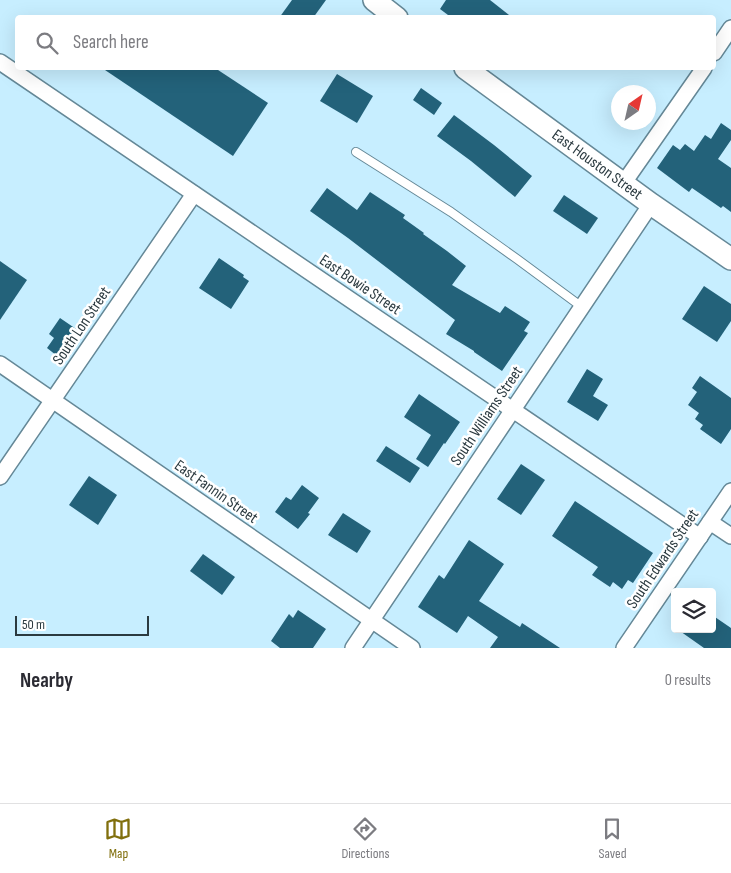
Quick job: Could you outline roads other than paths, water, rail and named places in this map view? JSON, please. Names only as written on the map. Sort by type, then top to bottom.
[{"type":"main road","points":[[374,0],[393,15]]},
{"type":"main road","name":"East Houston Street","points":[[468,70],[623,184],[731,259]]},
{"type":"street","points":[[716,50],[731,28]]},
{"type":"street","name":"East Bowie Street","points":[[0,62],[700,537]]},
{"type":"street","points":[[623,184],[703,70]]},
{"type":"street","name":"South Lon Street","points":[[0,477],[194,194]]},
{"type":"street","name":"South Williams Street","points":[[353,648],[651,204]]},
{"type":"street","name":"East Fannin Street","points":[[0,364],[412,648]]},
{"type":"street","name":"South Edwards Street","points":[[624,648],[731,491]]},
{"type":"street","points":[[710,522],[731,536]]},
{"type":"lane","points":[[356,152],[451,212],[582,307]]}]
